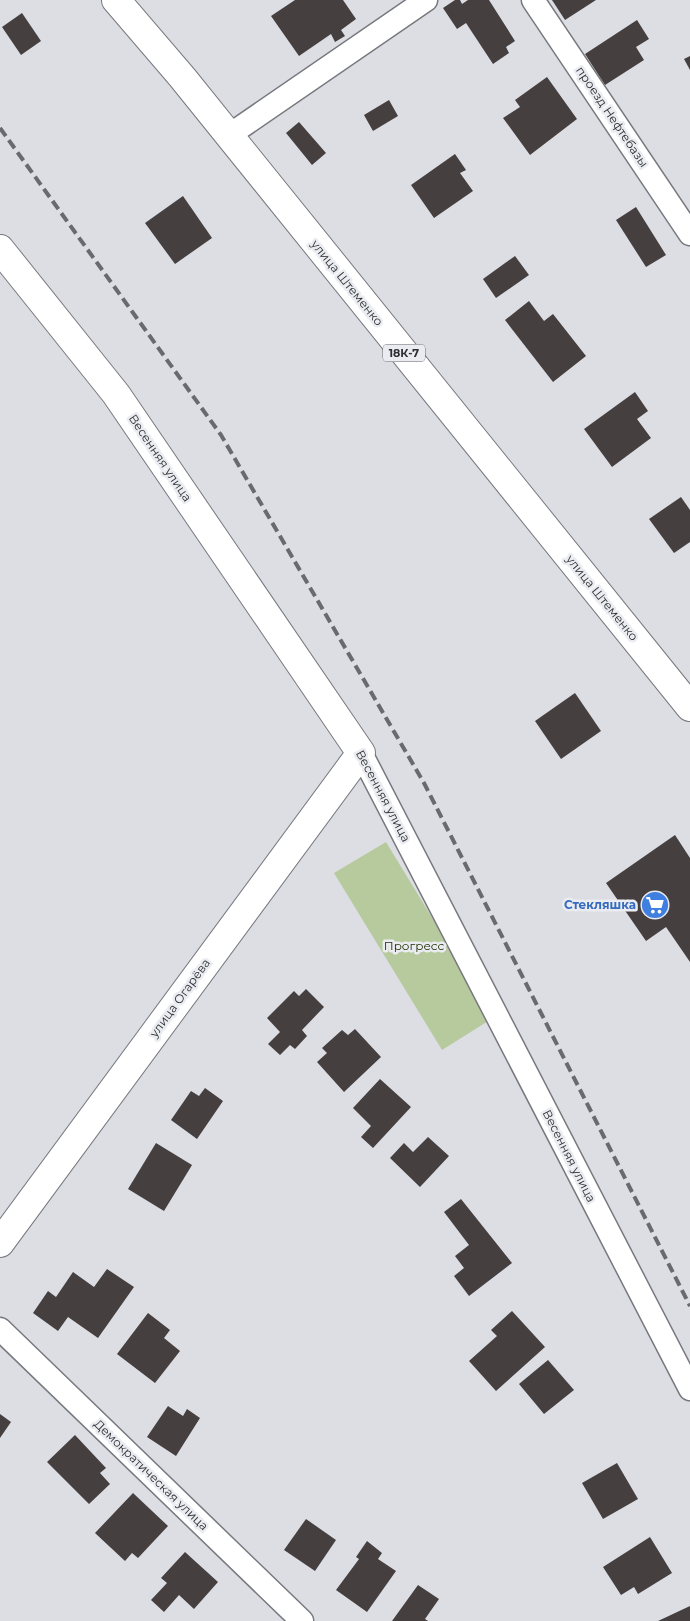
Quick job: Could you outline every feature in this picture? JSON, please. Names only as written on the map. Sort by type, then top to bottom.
[{"type":"main road","name":"улица Штеменко","points":[[116,0],[182,78],[690,707]]},
{"type":"main road","name":"Весенняя улица","points":[[0,249],[116,394],[361,753]]},
{"type":"main road","name":"улица Огарёва","points":[[0,1242],[361,753]]},
{"type":"street","points":[[228,136],[426,0]]},
{"type":"street","name":"проезд Нефтебазы","points":[[533,0],[690,234]]},
{"type":"street","name":"Весенняя улица","points":[[361,753],[690,1389]]},
{"type":"street","name":"Демократическая улица","points":[[0,1329],[302,1621]]},
{"type":"green space","name":"Прогресс","points":[[386,842],[493,1018],[442,1050],[334,873]]},
{"type":"building","points":[[295,0],[343,0],[356,19],[341,30],[345,36],[335,42],[331,34],[299,56],[271,16]]},
{"type":"building","points":[[455,0],[460,0],[462,4],[468,0],[489,0],[515,41],[506,47],[509,53],[493,64],[466,23],[457,29],[443,8]]},
{"type":"building","points":[[552,0],[596,0],[565,20]]},
{"type":"building","points":[[22,13],[41,41],[21,55],[2,27]]},
{"type":"building","points":[[637,20],[649,39],[636,47],[644,60],[605,85],[585,54]]},
{"type":"building","points":[[690,56],[690,70],[684,59]]},
{"type":"building","points":[[547,77],[577,119],[530,155],[503,118],[520,107],[515,100]]},
{"type":"building","points":[[389,100],[398,116],[373,131],[364,115]]},
{"type":"building","points":[[299,122],[326,153],[312,165],[286,133]]},
{"type":"building","points":[[455,154],[466,170],[460,173],[473,191],[434,218],[411,185]]},
{"type":"building","points":[[183,196],[212,238],[175,264],[145,223]]},
{"type":"building","points":[[636,207],[666,255],[646,267],[616,220]]},
{"type":"building","points":[[515,256],[529,275],[496,298],[483,279]]},
{"type":"building","points":[[529,301],[544,321],[553,314],[586,356],[553,382],[505,320]]},
{"type":"building","points":[[635,392],[648,411],[637,419],[651,438],[612,467],[584,429]]},
{"type":"building","points":[[681,497],[690,510],[690,542],[674,553],[649,519]]},
{"type":"building","points":[[575,693],[601,731],[561,759],[535,721]]},
{"type":"building","name":"Стекляшка","points":[[675,835],[690,858],[690,962],[666,927],[646,941],[606,883]]},
{"type":"building","points":[[306,989],[324,1007],[302,1030],[307,1036],[295,1049],[290,1045],[280,1055],[268,1044],[280,1032],[267,1018],[294,991],[299,996]]},
{"type":"building","points":[[355,1029],[381,1057],[344,1092],[317,1062],[327,1053],[322,1048],[342,1030],[348,1035]]},
{"type":"building","points":[[380,1079],[411,1107],[373,1148],[361,1137],[371,1126],[353,1108]]},
{"type":"building","points":[[205,1088],[223,1101],[197,1139],[171,1120],[191,1091],[199,1096]]},
{"type":"building","points":[[428,1137],[449,1156],[420,1187],[390,1158],[404,1143],[413,1152]]},
{"type":"building","points":[[156,1143],[192,1165],[164,1211],[128,1189]]},
{"type":"building","points":[[461,1199],[512,1263],[469,1296],[454,1276],[464,1268],[455,1256],[469,1245],[444,1212]]},
{"type":"building","points":[[107,1269],[134,1287],[98,1338],[68,1317],[58,1331],[33,1313],[48,1291],[56,1297],[73,1272],[94,1287]]},
{"type":"building","points":[[512,1311],[545,1347],[496,1391],[469,1361],[497,1336],[491,1330]]},
{"type":"building","points":[[148,1313],[170,1330],[164,1338],[180,1351],[155,1383],[117,1354]]},
{"type":"building","points":[[548,1360],[574,1390],[544,1414],[519,1384]]},
{"type":"building","points":[[168,1406],[183,1416],[187,1409],[200,1418],[176,1456],[147,1437]]},
{"type":"building","points":[[0,1414],[11,1422],[0,1438]]},
{"type":"building","points":[[75,1435],[106,1468],[100,1473],[110,1484],[89,1504],[47,1462]]},
{"type":"building","points":[[617,1463],[638,1499],[603,1519],[582,1483]]},
{"type":"building","points":[[133,1493],[168,1526],[138,1558],[132,1553],[125,1561],[95,1533]]},
{"type":"building","points":[[306,1519],[336,1540],[315,1571],[284,1550]]},
{"type":"building","points":[[650,1537],[672,1573],[638,1594],[634,1587],[621,1595],[603,1567]]},
{"type":"building","points":[[367,1541],[382,1553],[378,1559],[396,1571],[367,1612],[336,1590],[359,1559],[356,1557]]},
{"type":"building","points":[[185,1552],[218,1582],[194,1609],[179,1595],[164,1612],[151,1600],[167,1583],[161,1578]]},
{"type":"building","points":[[418,1585],[439,1599],[425,1619],[428,1621],[392,1621]]},
{"type":"building","points":[[690,1606],[690,1621],[658,1621]]},
{"type":"railway","points":[[0,128],[221,435],[424,783],[690,1306]]},
{"type":"place","name":"Стекляшка","points":[[655,905]]}]
